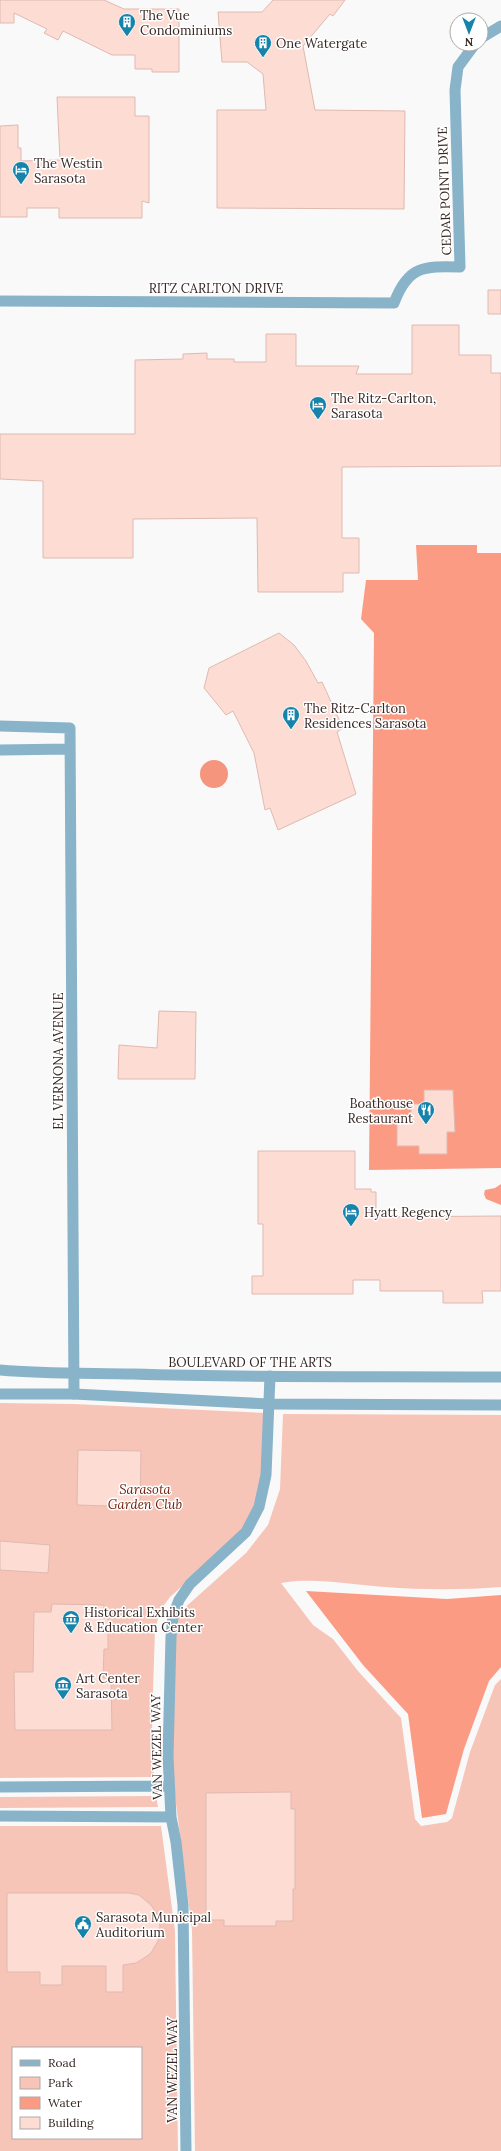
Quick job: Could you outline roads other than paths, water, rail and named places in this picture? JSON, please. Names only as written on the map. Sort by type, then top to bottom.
[{"type":"street","points":[[489,32],[501,26]]},
{"type":"street","name":"CEDAR POINT DRIVE","points":[[414,272],[434,266],[460,267],[455,90],[458,67],[469,52]]},
{"type":"street","name":"RITZ CARLTON DRIVE","points":[[0,301],[394,303],[401,285],[414,272]]},
{"type":"street","name":"EL VERNONA AVENUE","points":[[0,726],[70,728],[74,1394]]},
{"type":"street","points":[[0,750],[70,749]]},
{"type":"street","name":"BOULEVARD OF THE ARTS","points":[[0,1370],[44,1374],[73,1373],[213,1377],[501,1377]]},
{"type":"street","name":"VAN WEZEL WAY","points":[[186,2151],[183,1905],[176,1842],[171,1817],[167,1723],[174,1616],[180,1600],[190,1584],[239,1540],[246,1532],[256,1514],[264,1493],[266,1475],[270,1376]]},
{"type":"street","points":[[0,1394],[74,1394],[268,1404],[501,1405]]},
{"type":"street","points":[[0,1786],[169,1786]]},
{"type":"street","points":[[0,1816],[171,1817]]},
{"type":"water","points":[[416,545],[477,545],[477,553],[501,553],[501,1168],[369,1170],[374,633],[361,619],[366,580],[418,580]]},
{"type":"water","points":[[501,1184],[501,1205],[486,1199],[484,1194],[485,1190],[495,1188]]},
{"type":"water","points":[[306,1591],[447,1599],[501,1595],[501,1667],[489,1681],[464,1749],[446,1814],[422,1818],[408,1714],[363,1665]]},
{"type":"place","name":"The Vue Condominiums","points":[[127,37]]},
{"type":"place","name":"One Watergate","points":[[263,58]]},
{"type":"place","name":"The Westin Sarasota","points":[[21,185]]},
{"type":"place","name":"The Ritz-Carlton, Sarasota","points":[[318,420]]},
{"type":"place","name":"The Ritz-Carlton Residences Sarasota","points":[[291,730]]},
{"type":"place","name":"Boathouse Restaurant","points":[[426,1125]]},
{"type":"place","name":"Hyatt Regency","points":[[351,1227]]},
{"type":"place","name":"Historical Exhibits & Education Center","points":[[71,1634]]},
{"type":"place","name":"Art Center Sarasota","points":[[63,1700]]},
{"type":"place","name":"Sarasota Municipal Auditorium","points":[[83,1939]]},
{"type":"park label","name":"Sarasota Garden Club","points":[[145,1496]]}]
